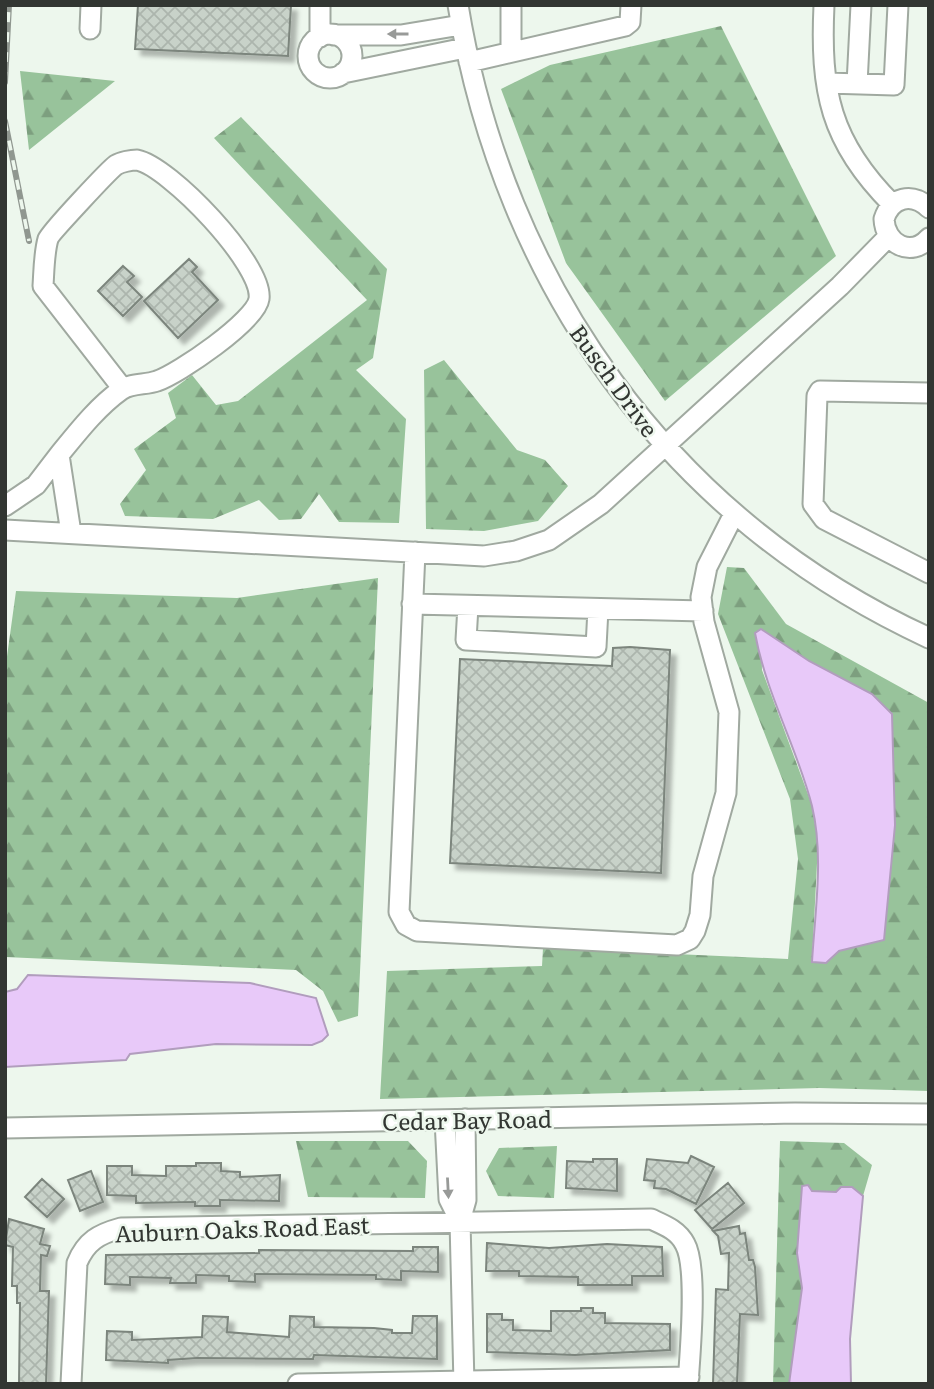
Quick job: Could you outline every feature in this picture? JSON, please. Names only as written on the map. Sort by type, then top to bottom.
[{"type":"street","points":[[90,29],[91,5]]},
{"type":"street","points":[[320,5],[327,36]]},
{"type":"street","name":"Busch Drive","points":[[458,5],[467,55],[489,140],[509,197],[536,258],[596,359],[664,445],[734,514],[832,585],[929,638]]},
{"type":"street","points":[[511,5],[511,50]]},
{"type":"street","points":[[461,25],[401,35],[327,36],[310,47],[308,54],[311,69],[323,77],[511,50],[625,26],[630,22],[631,5]]},
{"type":"street","points":[[824,5],[827,83],[835,121],[850,156],[863,176],[892,204]]},
{"type":"street","points":[[857,84],[861,5]]},
{"type":"street","points":[[827,83],[894,85],[898,5]]},
{"type":"street","points":[[327,36],[346,41],[351,54],[350,64],[343,73]]},
{"type":"street","points":[[5,506],[36,485],[81,428],[123,389],[159,381],[218,343],[253,312],[259,298],[254,276],[239,253],[179,184],[152,165],[134,160],[116,165],[48,237],[43,286],[123,389]]},
{"type":"street","points":[[928,241],[909,248],[901,246],[888,237],[884,219],[892,204],[905,198],[914,198],[929,207]]},
{"type":"street","points":[[5,530],[484,556],[516,551],[549,540],[601,504],[840,286],[888,237]]},
{"type":"street","points":[[929,393],[820,391],[817,396],[813,504],[824,519],[929,573]]},
{"type":"street","points":[[59,455],[71,533]]},
{"type":"street","points":[[415,552],[399,912],[406,925],[417,931],[677,945],[690,939],[698,923],[703,876],[726,793],[729,712],[701,597],[707,567],[734,514]]},
{"type":"street","points":[[412,604],[703,611]]},
{"type":"street","points":[[468,606],[466,640],[596,647],[598,609]]},
{"type":"street","name":"Cedar Bay Road","points":[[5,1128],[929,1114]]},
{"type":"street","points":[[464,1382],[460,1221],[466,1200],[465,1119]]},
{"type":"street","points":[[445,1120],[449,1199],[460,1221]]},
{"type":"street","name":"Auburn Oaks Road East","points":[[71,1384],[77,1263],[82,1250],[92,1239],[121,1228],[651,1219],[668,1226],[686,1245],[691,1264],[688,1380]]},
{"type":"street","points":[[298,1384],[688,1380]]},
{"type":"green space","points":[[721,26],[836,256],[665,401],[566,263],[501,89],[550,65]]},
{"type":"green space","points":[[20,71],[115,81],[29,150]]},
{"type":"green space","points":[[241,117],[387,269],[373,358],[356,370],[406,419],[399,523],[339,522],[319,494],[301,519],[279,520],[259,500],[213,519],[125,516],[120,504],[146,470],[134,449],[176,418],[168,393],[192,375],[216,405],[238,401],[367,300],[214,138]]},
{"type":"green space","points":[[444,360],[517,450],[545,460],[568,486],[538,521],[484,531],[426,529],[424,370]]},
{"type":"green space","points":[[727,567],[744,568],[786,624],[929,703],[929,1091],[819,1088],[380,1099],[387,971],[542,966],[543,948],[788,959],[798,859],[790,799],[718,614]],"holes":[[[761,629],[809,661],[838,951],[826,963],[812,961],[818,844],[812,805],[762,670]]]},
{"type":"green space","points":[[378,578],[358,1016],[338,1022],[323,991],[296,970],[5,957],[5,671],[16,591],[237,598]]},
{"type":"green space","points":[[296,1141],[408,1141],[427,1161],[425,1198],[308,1197]]},
{"type":"green space","points":[[780,1141],[844,1143],[872,1165],[863,1196],[852,1187],[841,1187],[836,1192],[812,1191],[797,1253],[802,1288],[789,1384],[773,1384]]},
{"type":"green space","points":[[557,1146],[554,1198],[498,1196],[486,1171],[499,1148]]},
{"type":"shaded area","points":[[761,629],[809,661],[872,694],[892,714],[895,825],[884,940],[839,951],[826,963],[812,962],[818,864],[816,825],[806,784],[760,656],[755,633]]},
{"type":"shaded area","points":[[28,975],[250,983],[316,998],[328,1035],[312,1045],[216,1044],[130,1054],[126,1060],[5,1067],[5,992],[17,989]]},
{"type":"shaded area","points":[[808,1185],[812,1191],[836,1192],[841,1187],[852,1187],[863,1196],[850,1339],[851,1384],[789,1384],[802,1288],[797,1253],[802,1186]]},
{"type":"building","points":[[138,5],[291,5],[288,56],[135,49]]},
{"type":"building","points":[[189,259],[197,267],[192,272],[218,300],[178,338],[144,301]]},
{"type":"building","points":[[123,266],[134,276],[127,282],[142,297],[123,316],[98,291]]},
{"type":"building","points":[[613,648],[670,650],[661,873],[450,863],[460,659],[612,666]]},
{"type":"building","points":[[691,1156],[714,1167],[696,1204],[666,1189],[654,1188],[655,1181],[644,1180],[647,1159],[688,1163]]},
{"type":"building","points":[[593,1159],[617,1159],[617,1191],[566,1188],[567,1161],[593,1162]]},
{"type":"building","points":[[196,1163],[221,1163],[221,1171],[240,1172],[240,1177],[280,1175],[279,1201],[220,1200],[220,1206],[195,1206],[195,1202],[136,1203],[136,1196],[107,1195],[107,1166],[132,1166],[132,1175],[166,1176],[166,1166],[196,1166]]},
{"type":"building","points":[[91,1171],[103,1202],[80,1211],[68,1180]]},
{"type":"building","points":[[42,1179],[64,1199],[47,1217],[25,1197]]},
{"type":"building","points":[[728,1183],[744,1203],[712,1229],[695,1210]]},
{"type":"building","points":[[9,1219],[44,1229],[40,1244],[50,1246],[47,1256],[41,1255],[40,1291],[49,1291],[46,1384],[19,1384],[20,1303],[17,1303],[17,1286],[12,1286],[13,1247],[5,1245]]},
{"type":"building","points":[[739,1226],[740,1234],[745,1233],[749,1260],[753,1260],[755,1267],[758,1315],[740,1314],[737,1384],[713,1384],[716,1289],[728,1290],[729,1253],[721,1254],[718,1236],[713,1231]]},
{"type":"building","points":[[487,1243],[549,1248],[607,1244],[662,1247],[663,1276],[632,1276],[632,1285],[578,1285],[578,1277],[519,1276],[519,1271],[486,1271]]},
{"type":"building","points":[[413,1247],[438,1247],[438,1272],[401,1271],[401,1280],[376,1279],[376,1275],[255,1274],[255,1282],[229,1281],[229,1276],[196,1275],[196,1283],[170,1283],[171,1278],[130,1277],[130,1285],[105,1284],[106,1255],[259,1253],[259,1250],[413,1251]]},
{"type":"building","points":[[581,1308],[593,1308],[593,1313],[605,1313],[605,1323],[670,1324],[670,1350],[575,1355],[487,1352],[487,1314],[502,1314],[502,1320],[513,1320],[513,1330],[551,1331],[551,1311],[581,1311]]},
{"type":"building","points":[[203,1316],[228,1317],[227,1332],[289,1337],[290,1316],[314,1317],[314,1327],[374,1328],[392,1330],[392,1333],[412,1333],[413,1316],[437,1316],[437,1359],[314,1355],[313,1359],[197,1358],[168,1360],[168,1363],[106,1360],[107,1331],[132,1332],[132,1340],[202,1337]]},
{"type":"railway","points":[[5,82],[9,5]]},
{"type":"railway","points":[[5,121],[29,241]]}]
